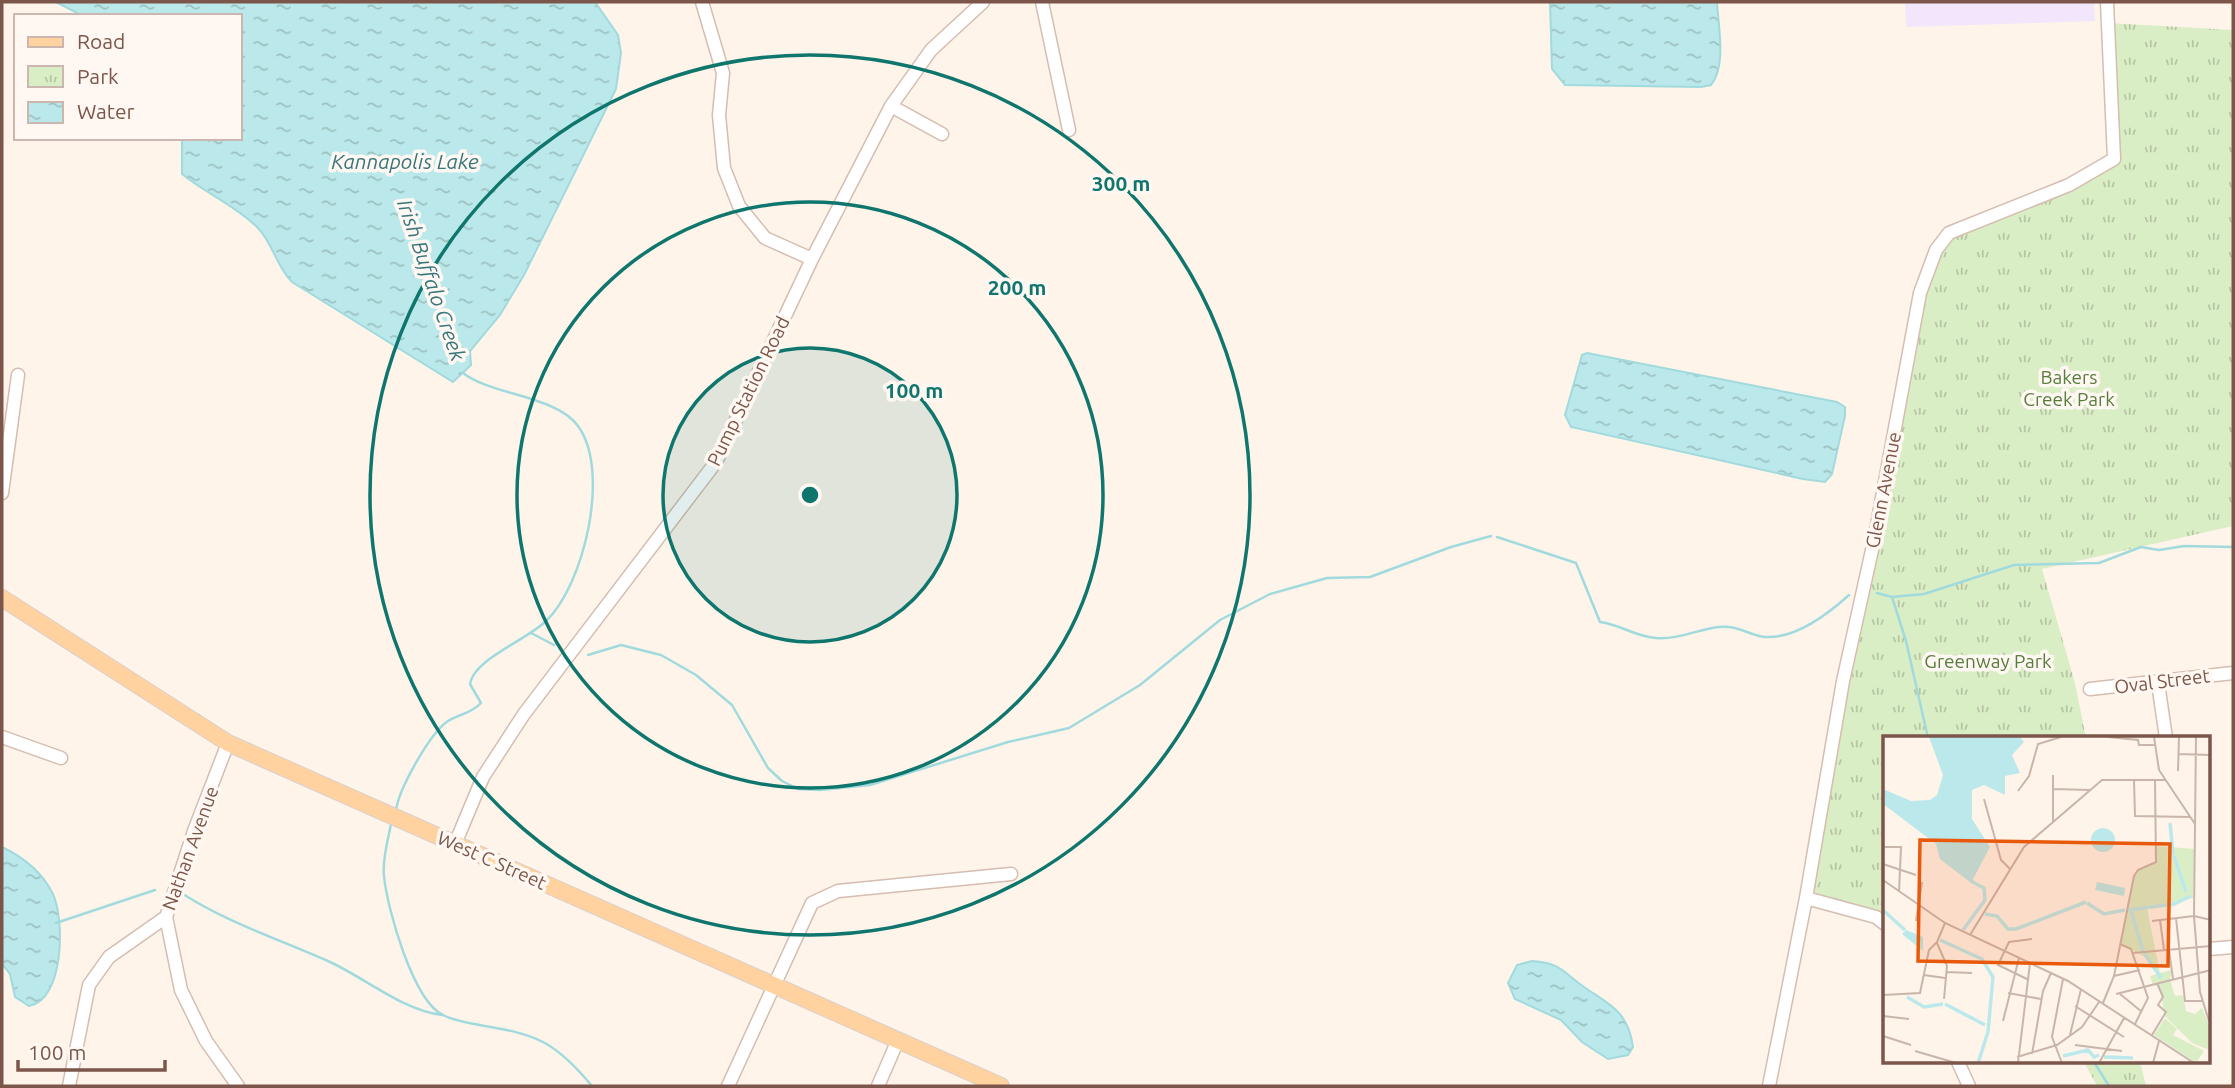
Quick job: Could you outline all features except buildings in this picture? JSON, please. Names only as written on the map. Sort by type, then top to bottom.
[{"type":"main road","name":"West C Street","points":[[2,598],[228,743],[999,1086]]},
{"type":"street","points":[[702,2],[723,73],[719,115],[724,168],[740,206],[765,238],[812,259]]},
{"type":"street","name":"Pump Station Road","points":[[455,844],[483,777],[523,715],[716,462],[812,259],[891,106],[931,50],[983,2]]},
{"type":"street","points":[[1041,2],[1069,130]]},
{"type":"street","name":"Glenn Avenue","points":[[1769,1086],[1806,898],[1843,681],[1874,541],[1920,293],[1936,250],[1949,233],[2069,185],[2114,159],[2107,2]]},
{"type":"street","points":[[891,106],[942,134]]},
{"type":"street","points":[[2,493],[18,375]]},
{"type":"street","name":"Oval Street","points":[[2090,689],[2233,673]]},
{"type":"street","points":[[2158,683],[2166,736]]},
{"type":"street","points":[[2,737],[61,758]]},
{"type":"street","name":"Nathan Avenue","points":[[69,1086],[89,985],[109,957],[166,918],[194,831],[228,743]]},
{"type":"street","points":[[728,1086],[812,903],[838,891],[1011,874]]},
{"type":"street","points":[[1806,898],[1876,917],[1883,922]]},
{"type":"street","points":[[166,918],[181,990],[206,1041],[238,1086]]},
{"type":"street","points":[[2210,949],[2233,947]]},
{"type":"street","points":[[878,1086],[898,1040]]},
{"type":"street","points":[[1959,1064],[1969,1086]]},
{"type":"shaded area","points":[[1905,2],[2094,2],[2095,21],[1906,27]]},
{"type":"green space","name":"Bakers Creek Park","points":[[2108,23],[2233,30],[2233,526],[2042,569],[2075,683],[2086,736],[1883,736],[1883,924],[1806,898],[1920,293],[1949,233],[2114,159]]},
{"type":"green space","points":[[2085,1064],[2140,1064],[2146,1086],[2097,1086]]},
{"type":"water","name":"Kannapolis Lake","points":[[56,2],[595,2],[618,35],[621,53],[616,89],[524,275],[500,315],[470,351],[471,365],[453,382],[292,282],[257,227],[182,174],[182,140],[242,140],[242,14],[79,14]]},
{"type":"water","points":[[1550,2],[1717,2],[1720,56],[1716,77],[1711,85],[1701,87],[1565,85],[1552,69]]},
{"type":"water","points":[[1587,353],[1837,402],[1845,407],[1845,416],[1832,474],[1825,482],[1803,479],[1571,427],[1565,415],[1582,355]]},
{"type":"water","points":[[2,847],[38,872],[49,886],[57,906],[60,940],[55,975],[41,1001],[29,1006],[15,997],[10,974],[2,964]]},
{"type":"water","points":[[1532,961],[1561,969],[1610,1004],[1622,1017],[1631,1035],[1633,1047],[1628,1055],[1608,1059],[1582,1042],[1561,1020],[1515,999],[1508,983],[1517,965]]},
{"type":"waterway","name":"Irish Buffalo Creek","points":[[396,811],[402,790],[433,737],[448,721],[481,703],[470,684],[481,666],[546,621],[560,604],[572,582],[589,527],[592,470],[588,446],[578,426],[555,408],[490,386],[463,373]]},
{"type":"waterway","points":[[588,655],[621,645],[661,655],[696,675],[732,705],[768,768],[782,781],[798,789],[820,790],[870,785],[1008,742],[1069,728],[1140,685],[1220,620],[1270,594],[1327,578],[1370,577],[1451,547],[1491,536]]},
{"type":"waterway","points":[[1497,537],[1576,563],[1600,622],[1649,637],[1676,637],[1721,627],[1776,637],[1810,624],[1849,595]]},
{"type":"waterway","points":[[1877,593],[1892,597],[1924,594],[2014,565],[2099,563],[2141,547],[2159,550],[2184,546],[2233,547]]},
{"type":"waterway","points":[[1892,597],[1906,641],[1928,736]]},
{"type":"waterway","points":[[531,633],[554,645]]},
{"type":"waterway","name":"Irish Buffalo Creek","points":[[391,824],[384,870],[390,909],[412,973],[432,1006],[453,1019],[504,1029],[545,1043],[568,1060],[592,1086]]},
{"type":"waterway","points":[[56,923],[155,890]]},
{"type":"waterway","points":[[183,894],[236,922],[330,962],[399,1001],[442,1015]]},
{"type":"waterway","points":[[2095,1064],[2109,1086]]},
{"type":"park label","name":"Greenway Park","points":[[1988,661]]}]
